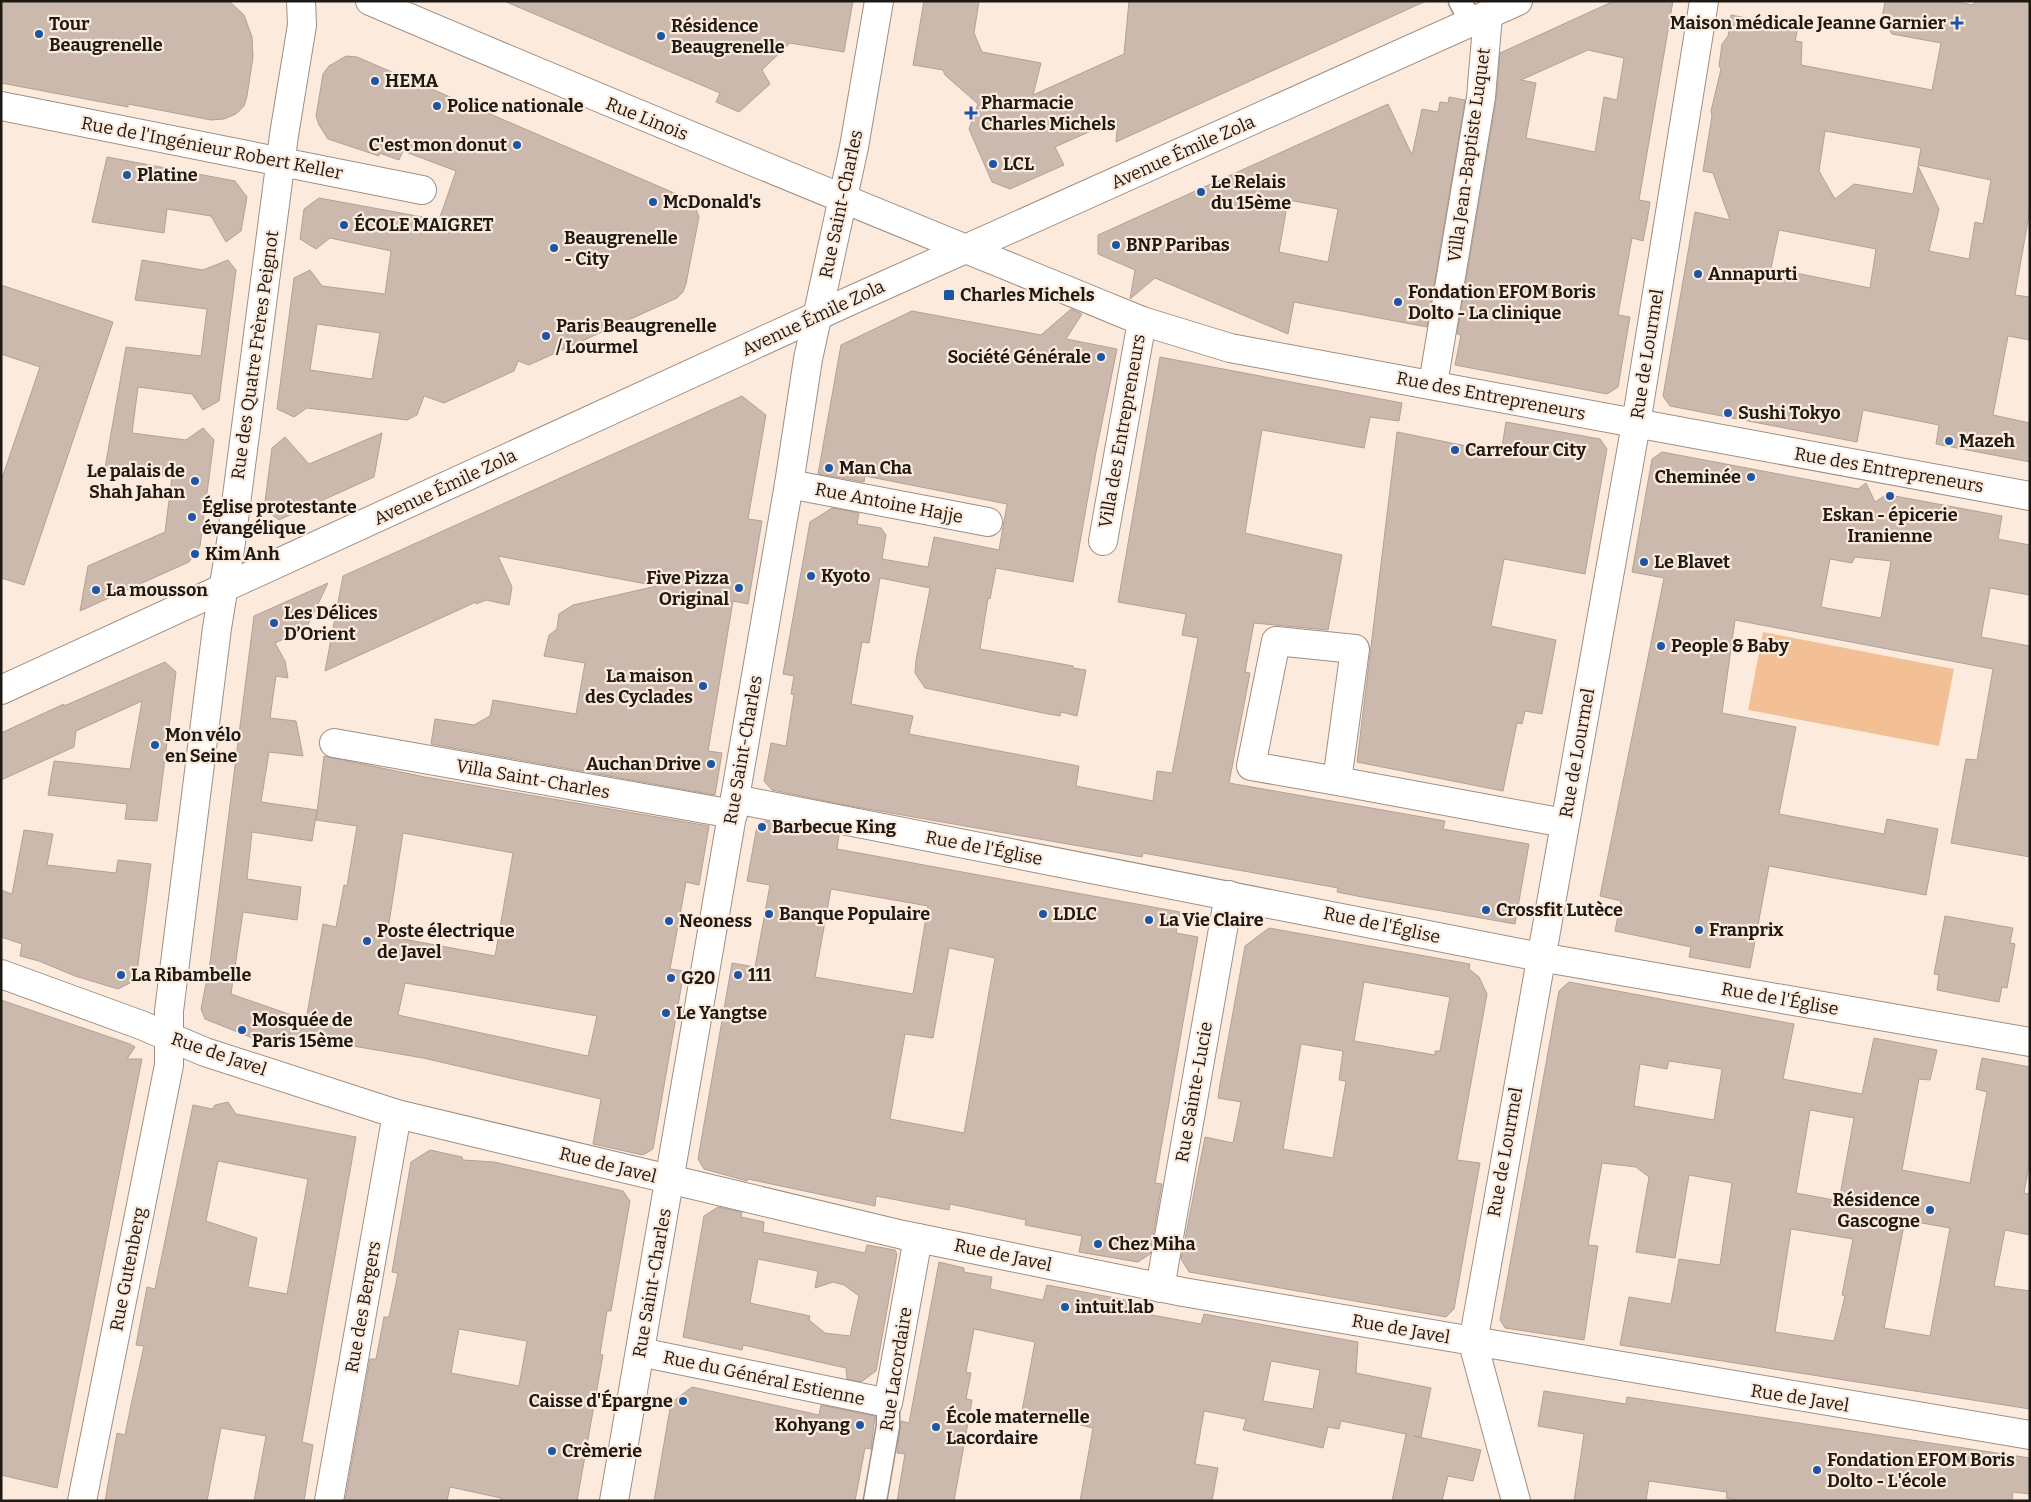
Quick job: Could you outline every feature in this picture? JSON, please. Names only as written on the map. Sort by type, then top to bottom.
[{"type":"street","name":"Rue des Quatre Frères Peignot","points":[[169,1037],[169,1011],[223,589],[281,162],[302,25],[301,1]]},
{"type":"street","name":"Rue Linois","points":[[370,1],[599,99],[965,249]]},
{"type":"street","name":"Rue Saint-Charles","points":[[614,1501],[789,484],[808,359],[844,198],[879,1]]},
{"type":"street","name":"Avenue Émile Zola","points":[[1,690],[965,249],[1473,13],[1518,1]]},
{"type":"street","name":"Rue de Lourmel","points":[[1516,1501],[1473,1343],[1636,424],[1704,1]]},
{"type":"street","name":"Villa Jean-Baptiste Luquet","points":[[1433,384],[1481,97],[1473,13]]},
{"type":"street","name":"Rue de l'Ingénieur Robert Keller","points":[[1,106],[422,190]]},
{"type":"street","name":"Rue des Entrepreneurs","points":[[965,249],[1142,321],[1230,348],[1433,384],[1636,424],[2030,496]]},
{"type":"street","name":"Villa des Entrepreneurs","points":[[1103,541],[1142,321]]},
{"type":"street","name":"Rue Antoine Hajje","points":[[789,484],[988,522]]},
{"type":"street","points":[[1337,781],[1354,649],[1276,642],[1251,766],[1564,823]]},
{"type":"street","name":"Villa Saint-Charles","points":[[334,743],[734,806]]},
{"type":"street","name":"Rue de l'Église","points":[[734,806],[1229,895],[1540,957],[2030,1042]]},
{"type":"street","name":"Rue Sainte-Lucie","points":[[1160,1288],[1229,895]]},
{"type":"street","name":"Rue de Javel","points":[[1,974],[205,1052],[397,1114],[918,1238],[1160,1288],[1451,1337],[1473,1343],[2030,1436]]},
{"type":"street","name":"Rue Gutenberg","points":[[82,1501],[169,1065],[169,1037]]},
{"type":"street","name":"Rue des Bergers","points":[[329,1501],[397,1114]]},
{"type":"street","name":"Rue Lacordaire","points":[[875,1501],[888,1426],[888,1403],[918,1238]]},
{"type":"street","name":"Rue du Général Estienne","points":[[640,1352],[888,1403]]},
{"type":"shaded area","points":[[1763,632],[1954,669],[1939,746],[1748,710]]},
{"type":"building","points":[[1,1],[229,1],[244,15],[252,37],[253,57],[244,106],[236,114],[224,119],[211,120],[128,104],[128,107],[1,83]]},
{"type":"building","points":[[504,1],[853,1],[844,52],[790,43],[762,70],[770,84],[739,112],[716,102],[720,93]]},
{"type":"building","points":[[924,1],[979,1],[974,33],[982,52],[1041,63],[1033,95],[1124,54],[1129,1],[1426,1],[1116,142],[1118,119],[1055,147],[1064,165],[1010,189],[992,182],[969,129],[978,104],[945,75],[943,70],[913,65]]},
{"type":"building","points":[[1614,1],[1673,1],[1639,200],[1650,202],[1647,221],[1643,241],[1632,238],[1618,315],[1630,317],[1618,387],[1607,394],[1455,365],[1461,335],[1457,334],[1496,100],[1500,53]],"holes":[[[1588,50],[1624,58],[1617,100],[1604,97],[1595,152],[1526,138],[1536,83],[1521,80]]]},
{"type":"building","points":[[1885,1],[1953,1],[1972,5],[1976,1],[2030,1],[2030,209],[2015,295],[2030,297],[2030,340],[2008,336],[1993,415],[2030,423],[2030,462],[1936,444],[1939,425],[1863,410],[1857,442],[1670,406],[1663,396],[1695,212],[1730,220],[1713,173],[1703,171],[1712,116],[1711,111],[1721,69],[1719,66],[1722,44],[1728,36],[1731,15],[1798,28],[1795,41],[1802,42],[1801,65],[1932,90],[1941,43],[1892,34],[1882,19]],"holes":[[[1825,131],[1921,148],[1918,165],[1991,180],[1983,224],[1975,222],[1969,259],[1929,251],[1939,209],[1918,166],[1913,194],[1854,184],[1835,199],[1819,171]],[[1779,230],[1876,249],[1870,288],[1771,268]]]},
{"type":"building","name":"Beaugrenelle - City","points":[[346,56],[357,57],[693,201],[699,217],[683,292],[677,298],[529,365],[518,361],[514,371],[444,403],[424,396],[417,415],[407,420],[307,408],[294,417],[277,409],[294,278],[310,270],[322,286],[385,294],[391,251],[330,238],[316,249],[300,239],[304,209],[319,198],[439,220],[456,171],[403,151],[399,160],[379,153],[379,156],[328,139],[319,125],[316,116],[323,74],[329,66]],"holes":[[[317,324],[380,333],[372,379],[310,370]]]},
{"type":"building","points":[[1449,97],[1465,100],[1427,327],[1294,302],[1288,334],[1155,278],[1130,299],[1135,270],[1098,254],[1098,235],[1388,104],[1412,155],[1422,109],[1438,112],[1440,102],[1448,103]],"holes":[[[1288,200],[1338,209],[1328,262],[1279,252]]]},
{"type":"building","points":[[107,157],[235,181],[247,197],[241,231],[226,242],[211,216],[167,209],[164,233],[92,222]]},
{"type":"building","points":[[142,260],[203,270],[228,260],[236,270],[219,401],[203,410],[192,394],[138,387],[132,433],[186,440],[203,428],[214,440],[200,546],[189,562],[80,611],[88,566],[165,532],[172,477],[105,468],[126,347],[201,356],[207,309],[135,300]]},
{"type":"building","points":[[1,285],[113,322],[24,585],[1,578],[1,481],[40,367],[1,354]]},
{"type":"building","points":[[1071,309],[1082,314],[1066,339],[1117,349],[1096,452],[1073,582],[996,568],[990,599],[988,598],[980,649],[1086,670],[1077,716],[1061,712],[1060,716],[1043,713],[925,688],[915,673],[930,588],[880,578],[869,643],[862,642],[851,704],[913,716],[909,734],[1079,766],[1076,786],[1153,801],[1157,771],[1172,773],[1198,638],[1182,635],[1186,614],[1118,602],[1160,357],[1402,403],[1399,421],[1370,417],[1364,448],[1262,430],[1245,533],[1342,555],[1328,630],[1254,623],[1245,672],[1250,673],[1229,783],[1445,821],[1443,829],[1529,844],[1515,924],[1337,892],[1338,888],[1143,853],[1142,857],[845,805],[772,790],[764,781],[771,743],[786,746],[794,695],[791,694],[794,676],[783,674],[810,522],[832,508],[859,513],[857,524],[881,528],[886,535],[882,559],[928,567],[934,537],[999,550],[1007,504],[865,476],[864,482],[818,474],[841,345],[912,311],[1041,335]]},
{"type":"building","points":[[742,396],[766,415],[748,519],[762,521],[748,604],[733,601],[708,751],[722,753],[715,795],[431,744],[435,719],[474,725],[490,716],[493,700],[576,714],[585,663],[544,656],[549,635],[557,629],[559,614],[573,605],[657,586],[498,556],[512,587],[509,605],[486,600],[476,604],[476,602],[325,671],[343,576]]},
{"type":"building","points":[[1506,422],[1600,439],[1607,449],[1585,574],[1504,559],[1491,626],[1556,640],[1542,714],[1525,711],[1522,724],[1517,723],[1503,791],[1357,762],[1397,432],[1501,453]]},
{"type":"building","points":[[382,433],[374,477],[279,520],[264,509],[272,448],[285,437],[309,464]]},
{"type":"building","points":[[1662,452],[1858,489],[1866,483],[1875,502],[1892,491],[1895,496],[2002,516],[1998,539],[2030,545],[2030,595],[1990,588],[1981,637],[2030,646],[2030,857],[1951,843],[1966,759],[1977,760],[1993,669],[1735,620],[1722,713],[1796,727],[1779,814],[1884,834],[1887,819],[1938,829],[1926,895],[1769,866],[1750,968],[1689,957],[1691,947],[1615,931],[1621,901],[1600,896],[1664,578],[1632,572],[1652,459]],"holes":[[[1855,557],[1891,561],[1881,618],[1821,607],[1830,559],[1852,563]]]},
{"type":"building","points":[[328,583],[306,629],[275,643],[285,661],[288,678],[276,676],[270,718],[296,721],[303,756],[269,752],[261,802],[317,810],[312,841],[252,832],[247,879],[301,887],[297,920],[243,912],[231,994],[306,1020],[323,924],[336,927],[344,885],[347,886],[357,826],[316,820],[324,756],[425,777],[709,826],[699,885],[686,882],[670,969],[684,971],[653,1149],[643,1155],[593,1144],[601,1099],[423,1058],[277,1033],[275,1047],[205,1019],[201,1009],[210,963],[254,616]],"holes":[[[403,833],[513,853],[495,956],[387,936]],[[405,983],[597,1016],[588,1056],[398,1015]]]},
{"type":"building","points":[[165,662],[176,672],[157,821],[125,819],[127,804],[48,795],[54,761],[130,769],[142,701],[76,731],[74,747],[1,780],[1,733],[64,704],[64,706]]},
{"type":"building","points":[[765,821],[839,835],[837,849],[1180,912],[1176,933],[1198,937],[1155,1183],[1162,1184],[1150,1254],[1138,1262],[1079,1252],[1082,1236],[1025,1225],[1026,1220],[950,1204],[949,1210],[876,1196],[875,1206],[748,1179],[747,1181],[704,1169],[698,1159],[732,963],[755,967],[770,885],[747,881],[757,826]],"holes":[[[831,889],[928,906],[913,994],[815,977]],[[949,948],[995,958],[964,1133],[890,1119],[905,1034],[933,1038]]]},
{"type":"building","points":[[24,830],[53,834],[47,865],[116,873],[118,860],[151,864],[136,980],[118,989],[75,976],[39,961],[20,956],[22,944],[1,937],[1,890],[12,894]]},
{"type":"building","points":[[1945,916],[2013,928],[2010,943],[2015,944],[2007,988],[2002,987],[1999,1002],[1937,990],[1939,975],[1934,974]]},
{"type":"building","points":[[1269,928],[1470,964],[1469,969],[1479,977],[1487,994],[1457,1160],[1480,1163],[1454,1309],[1446,1317],[1189,1272],[1181,1259],[1205,1137],[1233,1143],[1241,1102],[1218,1098],[1245,946]],"holes":[[[1364,982],[1450,997],[1440,1051],[1435,1051],[1435,1055],[1354,1041]],[[1301,1044],[1343,1051],[1339,1080],[1346,1081],[1333,1158],[1283,1149]]]},
{"type":"building","points":[[1569,982],[1794,1024],[1783,1079],[1862,1094],[1874,1038],[1937,1050],[1930,1080],[1919,1079],[1902,1170],[1970,1183],[1987,1092],[1976,1089],[1982,1058],[2030,1067],[2030,1160],[2024,1193],[2030,1194],[2030,1235],[2005,1230],[1994,1286],[2030,1291],[2030,1409],[1620,1345],[1629,1297],[1671,1304],[1679,1259],[1720,1265],[1732,1183],[1689,1175],[1675,1258],[1636,1252],[1649,1177],[1636,1167],[1602,1163],[1588,1245],[1598,1246],[1584,1340],[1505,1328],[1500,1320],[1559,991]],"holes":[[[1669,1061],[1722,1069],[1714,1120],[1634,1106],[1640,1064],[1667,1069]],[[1810,1110],[1854,1118],[1839,1201],[1796,1193]],[[1905,1220],[1950,1228],[1930,1336],[1884,1328]],[[1791,1229],[1853,1239],[1842,1295],[1845,1296],[1834,1341],[1775,1332]]]},
{"type":"building","points":[[1,1000],[130,1044],[135,1047],[127,1059],[142,1059],[57,1488],[1,1475]]},
{"type":"building","points":[[228,1102],[236,1114],[356,1137],[302,1442],[313,1445],[304,1501],[254,1501],[266,1436],[221,1428],[207,1501],[105,1501],[117,1433],[125,1435],[144,1346],[136,1345],[147,1287],[155,1289],[193,1105],[212,1109],[215,1105]],"holes":[[[218,1161],[308,1179],[287,1294],[248,1287],[257,1238],[206,1221]]]},
{"type":"building","points":[[430,1150],[462,1157],[463,1160],[494,1162],[623,1191],[630,1201],[611,1311],[607,1311],[600,1354],[603,1355],[577,1501],[501,1501],[501,1498],[450,1487],[447,1501],[345,1501],[370,1359],[376,1359],[384,1317],[389,1317],[398,1273],[392,1272],[411,1162]],"holes":[[[459,1329],[527,1341],[519,1386],[451,1373]]]},
{"type":"building","points":[[718,1207],[742,1212],[741,1217],[764,1222],[763,1232],[865,1253],[867,1245],[895,1250],[897,1254],[876,1371],[861,1382],[847,1379],[846,1368],[743,1345],[742,1350],[683,1337],[704,1216]],"holes":[[[758,1259],[818,1271],[815,1288],[833,1282],[844,1285],[859,1296],[850,1336],[825,1333],[809,1320],[810,1316],[750,1303]]]},
{"type":"building","points":[[939,1262],[964,1268],[964,1272],[992,1277],[990,1289],[1043,1300],[1047,1285],[1136,1302],[1135,1312],[1201,1324],[1204,1314],[1358,1342],[1356,1373],[1431,1388],[1421,1437],[1414,1436],[1481,1450],[1473,1481],[1448,1476],[1442,1501],[1392,1501],[1406,1434],[1341,1421],[1339,1429],[1328,1427],[1323,1448],[1243,1430],[1246,1419],[1204,1411],[1195,1464],[1218,1468],[1212,1501],[1080,1501],[1093,1428],[1022,1411],[1035,1342],[974,1329],[966,1372],[971,1373],[966,1399],[972,1400],[954,1501],[897,1501],[905,1454],[897,1453],[901,1421],[909,1423]],"holes":[[[1271,1361],[1320,1370],[1313,1409],[1263,1401]]]},
{"type":"building","points":[[692,1387],[819,1415],[821,1405],[875,1416],[871,1449],[865,1448],[855,1501],[654,1501],[671,1403]]},
{"type":"building","points":[[1544,1391],[1626,1404],[1627,1397],[2030,1458],[2030,1494],[2013,1492],[2012,1501],[1741,1501],[1726,1498],[1727,1492],[1649,1481],[1646,1501],[1574,1501],[1584,1434],[1538,1426]]},
{"type":"place","name":"Maison médicale Jeanne Garnier","points":[[1957,23]]},
{"type":"place","name":"Tour Beaugrenelle","points":[[39,34]]},
{"type":"place","name":"Résidence Beaugrenelle","points":[[661,36]]},
{"type":"place","name":"HEMA","points":[[375,81]]},
{"type":"place","name":"Police nationale","points":[[437,106]]},
{"type":"place","name":"Pharmacie Charles Michels","points":[[971,113]]},
{"type":"place","name":"C'est mon donut","points":[[517,145]]},
{"type":"place","name":"LCL","points":[[993,164]]},
{"type":"place","name":"Platine","points":[[127,175]]},
{"type":"place","name":"Le Relais du 15ème","points":[[1201,192]]},
{"type":"place","name":"McDonald's","points":[[653,202]]},
{"type":"place","name":"ÉCOLE MAIGRET","points":[[344,225]]},
{"type":"place","name":"BNP Paribas","points":[[1116,245]]},
{"type":"place","name":"Beaugrenelle - City","points":[[554,248]]},
{"type":"place","name":"Annapurti","points":[[1698,274]]},
{"type":"place","name":"Charles Michels","points":[[949,295]]},
{"type":"place","name":"Fondation EFOM Boris Dolto - La clinique","points":[[1398,302]]},
{"type":"place","name":"Paris Beaugrenelle / Lourmel","points":[[546,336]]},
{"type":"place","name":"Société Générale","points":[[1101,357]]},
{"type":"place","name":"Sushi Tokyo","points":[[1728,413]]},
{"type":"place","name":"Mazeh","points":[[1949,441]]},
{"type":"place","name":"Carrefour City","points":[[1455,450]]},
{"type":"place","name":"Man Cha","points":[[829,468]]},
{"type":"place","name":"Cheminée","points":[[1751,477]]},
{"type":"place","name":"Le palais de Shah Jahan","points":[[195,481]]},
{"type":"place","name":"Eskan - épicerie Iranienne","points":[[1890,496]]},
{"type":"place","name":"Église protestante évangélique","points":[[192,517]]},
{"type":"place","name":"Kim Anh","points":[[195,554]]},
{"type":"place","name":"Le Blavet","points":[[1644,562]]},
{"type":"place","name":"Kyoto","points":[[811,576]]},
{"type":"place","name":"Five Pizza Original","points":[[739,588]]},
{"type":"place","name":"La mousson","points":[[96,590]]},
{"type":"place","name":"Les Délices D’Orient","points":[[274,623]]},
{"type":"place","name":"People & Baby","points":[[1661,646]]},
{"type":"place","name":"La maison des Cyclades","points":[[703,686]]},
{"type":"place","name":"Mon vélo en Seine","points":[[155,745]]},
{"type":"place","name":"Auchan Drive","points":[[711,764]]},
{"type":"place","name":"Barbecue King","points":[[762,827]]},
{"type":"place","name":"Crossfit Lutèce","points":[[1486,910]]},
{"type":"place","name":"Banque Populaire","points":[[769,914]]},
{"type":"place","name":"LDLC","points":[[1043,914]]},
{"type":"place","name":"La Vie Claire","points":[[1149,920]]},
{"type":"place","name":"Neoness","points":[[669,921]]},
{"type":"place","name":"Franprix","points":[[1699,930]]},
{"type":"place","name":"Poste électrique de Javel","points":[[367,941]]},
{"type":"place","name":"La Ribambelle","points":[[121,975]]},
{"type":"place","name":"111","points":[[738,975]]},
{"type":"place","name":"G20","points":[[671,978]]},
{"type":"place","name":"Le Yangtse","points":[[666,1013]]},
{"type":"place","name":"Mosquée de Paris 15ème","points":[[242,1030]]},
{"type":"place","name":"Résidence Gascogne","points":[[1930,1210]]},
{"type":"place","name":"Chez Miha","points":[[1098,1244]]},
{"type":"place","name":"intuit.lab","points":[[1065,1307]]},
{"type":"place","name":"Caisse d'Épargne","points":[[683,1401]]},
{"type":"place","name":"Kohyang","points":[[860,1425]]},
{"type":"place","name":"École maternelle Lacordaire","points":[[936,1427]]},
{"type":"place","name":"Crèmerie","points":[[552,1451]]},
{"type":"place","name":"Fondation EFOM Boris Dolto - L'école","points":[[1817,1470]]}]
